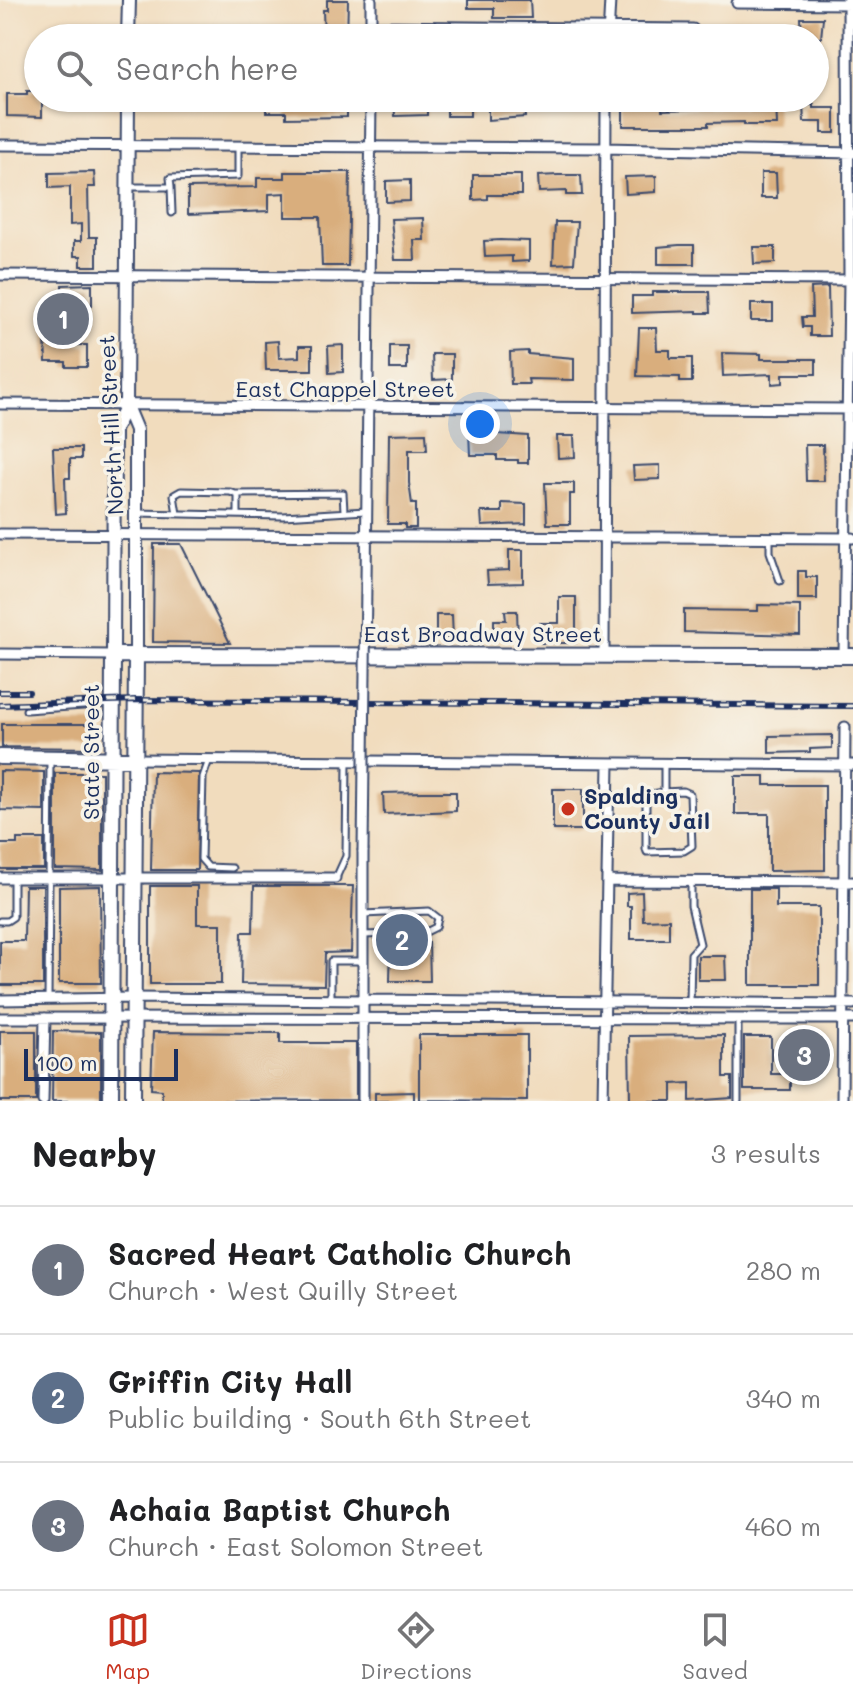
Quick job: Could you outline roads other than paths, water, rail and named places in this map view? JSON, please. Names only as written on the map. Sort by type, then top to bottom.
[{"type":"main road","name":"East Broadway Street","points":[[113,655],[849,656]]},
{"type":"main road","name":"State Street","points":[[111,1101],[113,655]]},
{"type":"main road","points":[[133,1101],[136,655]]},
{"type":"main road","points":[[0,757],[135,759]]},
{"type":"street","points":[[128,24],[129,0]]},
{"type":"street","points":[[371,0],[371,24]]},
{"type":"street","points":[[609,24],[610,0]]},
{"type":"street","points":[[737,3],[850,3],[849,656]]},
{"type":"street","name":"North Hill Street","points":[[128,112],[126,406],[136,430],[136,655]]},
{"type":"street","points":[[363,1101],[371,112]]},
{"type":"street","points":[[604,656],[605,112]]},
{"type":"street","points":[[0,145],[604,148],[850,153]]},
{"type":"street","points":[[0,275],[851,280]]},
{"type":"street","name":"East Chappel Street","points":[[0,404],[850,409]]},
{"type":"street","name":"State Street","points":[[113,655],[114,430],[126,406]]},
{"type":"street","points":[[0,534],[849,538]]},
{"type":"street","points":[[0,654],[113,655]]},
{"type":"street","points":[[842,1101],[841,956],[848,882],[845,727]]},
{"type":"street","points":[[135,759],[848,765]]},
{"type":"street","points":[[603,1101],[609,763]]},
{"type":"street","points":[[0,878],[335,878]]},
{"type":"street","points":[[608,881],[848,882]]},
{"type":"street","points":[[0,1000],[133,998],[853,1004]]},
{"type":"street","points":[[0,1018],[853,1019]]},
{"type":"street","points":[[43,1101],[45,1018]]},
{"type":"lane","points":[[172,213],[170,178],[238,176],[238,147]]},
{"type":"lane","points":[[127,187],[171,187]]},
{"type":"lane","points":[[177,514],[174,495],[181,491],[343,493],[344,511]]},
{"type":"lane","points":[[235,494],[238,495],[238,515]]},
{"type":"lane","points":[[136,513],[283,516],[367,511]]},
{"type":"lane","points":[[770,537],[770,552],[780,581]]},
{"type":"lane","points":[[26,710],[113,704]]},
{"type":"lane","points":[[48,1000],[50,758]]},
{"type":"lane","points":[[209,760],[203,777],[201,859],[208,867],[232,868]]},
{"type":"lane","points":[[335,878],[346,856],[347,762]]},
{"type":"lane","points":[[664,764],[664,792]]},
{"type":"lane","points":[[683,791],[690,794],[690,849],[647,852],[646,795],[664,792],[683,791]]},
{"type":"lane","points":[[0,921],[13,917],[13,878]]},
{"type":"lane","points":[[690,1003],[691,954],[700,944],[691,906],[691,882]]},
{"type":"lane","points":[[363,914],[429,911],[438,918],[436,927],[424,933],[364,935]]},
{"type":"lane","points":[[841,956],[853,956]]},
{"type":"lane","points":[[331,1000],[331,961],[364,961]]},
{"type":"lane","points":[[738,1018],[738,1101]]},
{"type":"railway","points":[[0,692],[29,692]]},
{"type":"railway","points":[[0,705],[135,700],[853,706]]},
{"type":"place","name":"Sacred Heart Catholic Church","points":[[63,319]]},
{"type":"place","name":"Spalding County Jail","points":[[568,809]]},
{"type":"place","name":"Griffin City Hall","points":[[402,940]]},
{"type":"place","name":"Achaia Baptist Church","points":[[804,1055]]}]
